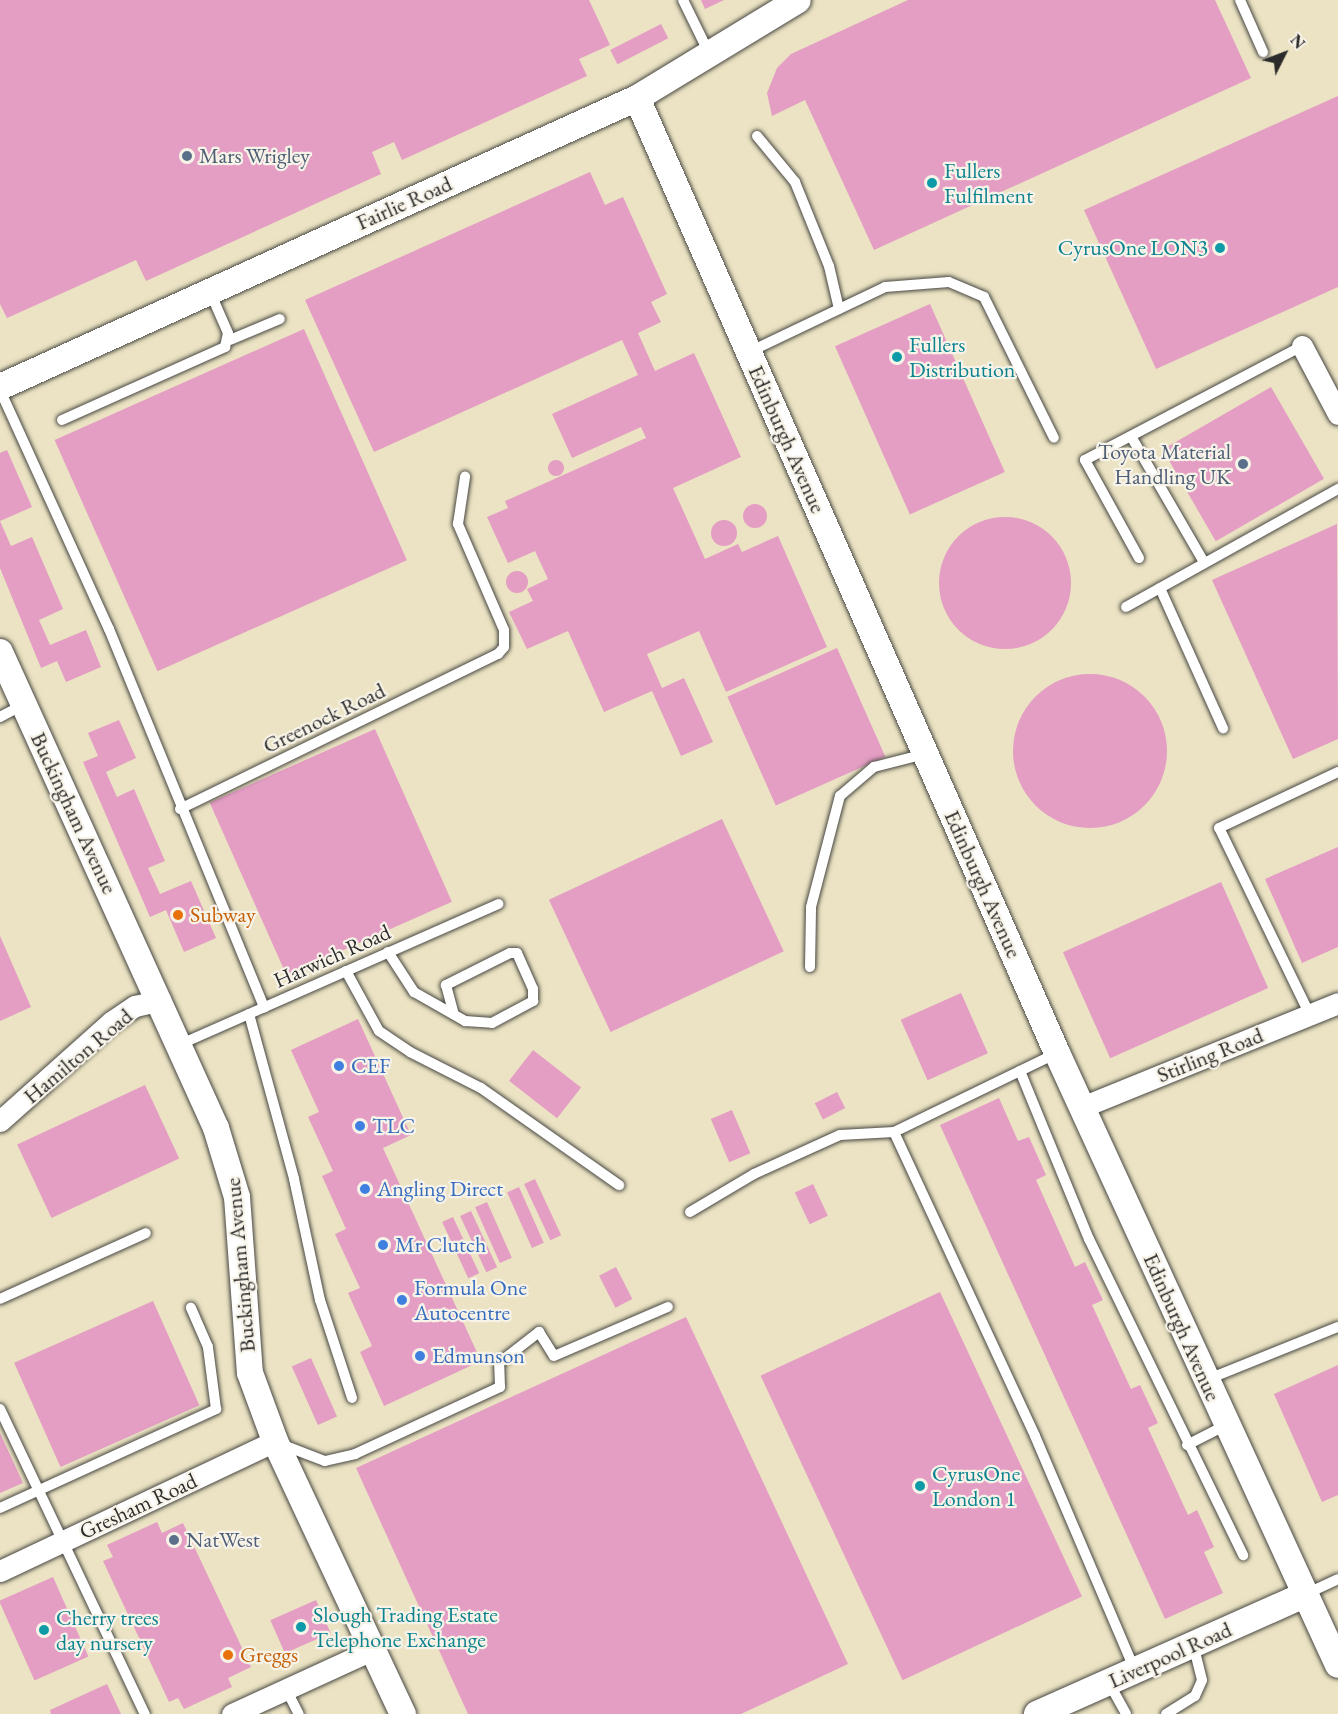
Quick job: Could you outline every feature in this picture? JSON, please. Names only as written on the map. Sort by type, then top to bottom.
[{"type":"street","name":"Fairlie Road","points":[[0,388],[637,98],[710,56],[798,0]]},
{"type":"street","name":"Edinburgh Avenue","points":[[637,98],[1057,1053],[1338,1665]]},
{"type":"street","points":[[1302,346],[1338,414]]},
{"type":"street","name":"Buckingham Avenue","points":[[0,652],[181,1044],[223,1145],[237,1197],[244,1324],[250,1373],[275,1441],[403,1714]]},
{"type":"street","name":"Hamilton Road","points":[[0,1121],[111,1022],[135,1006],[160,1000]]},
{"type":"street","name":"Stirling Road","points":[[1082,1107],[1338,1003]]},
{"type":"street","name":"Gresham Road","points":[[0,1571],[275,1441]]},
{"type":"street","name":"Liverpool Road","points":[[1037,1714],[1304,1595]]},
{"type":"street","points":[[232,1714],[374,1649]]},
{"type":"lane","points":[[683,0],[710,56]]},
{"type":"lane","points":[[1240,0],[1263,52]]},
{"type":"lane","points":[[757,136],[795,182],[829,266],[839,309]]},
{"type":"lane","points":[[748,352],[885,287],[949,282],[984,297],[1054,438]]},
{"type":"lane","points":[[210,291],[230,340]]},
{"type":"lane","points":[[62,420],[225,347],[230,340],[280,319]]},
{"type":"lane","points":[[1139,558],[1085,460],[1132,438],[1302,346]]},
{"type":"lane","points":[[0,388],[110,629],[180,809],[264,1007]]},
{"type":"lane","points":[[1132,438],[1204,562]]},
{"type":"lane","name":"Greenock Road","points":[[180,809],[485,663],[504,647],[504,630],[460,534],[458,512],[465,477]]},
{"type":"lane","points":[[1126,607],[1338,489]]},
{"type":"lane","points":[[1160,588],[1223,728]]},
{"type":"lane","points":[[0,717],[23,705]]},
{"type":"lane","points":[[810,967],[811,907],[840,796],[874,767],[925,754]]},
{"type":"lane","points":[[1310,1015],[1219,828],[1338,772]]},
{"type":"lane","name":"Harwich Road","points":[[181,1044],[499,904]]},
{"type":"lane","points":[[388,952],[414,992],[454,1014],[465,1020],[492,1023],[533,1001],[533,989],[517,953],[510,953],[446,985],[454,1014]]},
{"type":"lane","points":[[346,971],[379,1031],[410,1052],[474,1083],[619,1185]]},
{"type":"lane","points":[[249,1014],[294,1179],[320,1300],[352,1398]]},
{"type":"lane","points":[[690,1212],[754,1174],[840,1135],[894,1132],[1057,1053]]},
{"type":"lane","points":[[1020,1071],[1089,1239],[1187,1445],[1243,1555]]},
{"type":"lane","points":[[894,1132],[1035,1436],[1135,1671]]},
{"type":"lane","points":[[0,1299],[146,1233]]},
{"type":"lane","points":[[275,1441],[299,1454],[325,1461],[355,1454],[500,1387],[499,1364],[540,1332],[554,1356],[668,1307]]},
{"type":"lane","points":[[0,1508],[216,1409],[208,1347],[191,1308]]},
{"type":"lane","points":[[1206,1380],[1338,1327]]},
{"type":"lane","points":[[0,1409],[145,1714]]},
{"type":"lane","points":[[1187,1445],[1226,1425]]},
{"type":"lane","points":[[1304,1595],[1338,1579]]},
{"type":"lane","points":[[1166,1714],[1195,1696],[1202,1680],[1193,1645]]},
{"type":"lane","points":[[1108,1682],[1126,1714]]},
{"type":"lane","points":[[286,1689],[298,1714]]},
{"type":"building","name":"Mars Wrigley","points":[[0,0],[589,0],[610,45],[579,59],[587,76],[402,160],[394,142],[372,152],[381,174],[146,281],[136,260],[7,318],[0,304]]},
{"type":"building","points":[[701,0],[724,0],[705,9]]},
{"type":"building","name":"Fullers Fulfilment","points":[[908,0],[1215,0],[1251,78],[874,250],[805,100],[772,116],[767,93],[777,68],[791,54]]},
{"type":"building","points":[[661,24],[668,38],[617,64],[610,50]]},
{"type":"building","name":"CyrusOne LON3","points":[[1338,96],[1338,287],[1156,369],[1084,210]]},
{"type":"building","points":[[590,172],[605,205],[623,197],[667,294],[651,302],[661,322],[638,333],[655,371],[694,353],[741,457],[673,488],[705,559],[738,544],[742,552],[778,536],[827,647],[726,692],[699,631],[647,654],[662,688],[684,678],[713,742],[681,756],[652,691],[604,712],[568,631],[527,649],[509,612],[533,601],[527,589],[548,579],[535,551],[508,563],[487,517],[508,508],[505,501],[646,438],[641,427],[572,458],[552,414],[638,375],[622,340],[374,452],[305,300]]},
{"type":"building","points":[[930,304],[1005,472],[910,514],[835,346]]},
{"type":"building","points":[[304,329],[407,560],[158,671],[55,440]]},
{"type":"building","name":"Toyota Material Handling UK","points":[[1271,387],[1324,479],[1216,541],[1163,450]]},
{"type":"building","points":[[7,450],[32,507],[0,521],[0,453]]},
{"type":"building","points":[[553,460],[559,460],[564,468],[562,474],[553,476],[548,471],[548,465]]},
{"type":"building","points":[[755,504],[760,505],[766,511],[766,521],[760,527],[755,528],[750,527],[744,521],[743,516],[744,511],[750,505]]},
{"type":"building","points":[[1005,517],[1030,522],[1052,536],[1066,558],[1071,583],[1066,608],[1052,630],[1030,644],[1005,649],[980,644],[958,630],[944,608],[939,583],[944,558],[958,536],[980,522]]},
{"type":"building","points":[[724,520],[733,524],[737,533],[733,542],[724,546],[715,542],[711,533],[715,524]]},
{"type":"building","points":[[0,521],[11,546],[32,537],[63,609],[39,620],[50,645],[86,630],[101,667],[66,682],[57,661],[41,668],[0,568]]},
{"type":"building","points":[[1337,524],[1338,739],[1293,759],[1212,580]]},
{"type":"building","points":[[517,571],[525,574],[528,582],[525,590],[517,593],[509,590],[506,582],[509,574]]},
{"type":"building","points":[[837,648],[885,757],[776,806],[727,697]]},
{"type":"building","points":[[1090,674],[1119,680],[1133,687],[1144,697],[1154,708],[1161,722],[1167,751],[1161,780],[1154,794],[1144,805],[1133,815],[1119,822],[1090,828],[1061,822],[1047,815],[1036,805],[1026,794],[1019,780],[1013,751],[1019,722],[1026,708],[1036,697],[1047,687],[1061,680]]},
{"type":"building","points":[[119,720],[136,758],[106,772],[117,797],[134,789],[165,861],[148,868],[160,894],[191,881],[216,938],[184,952],[166,910],[150,917],[83,762],[98,756],[88,733]]},
{"type":"building","points":[[375,729],[452,902],[287,975],[210,803]]},
{"type":"building","points":[[722,819],[784,951],[611,1032],[549,900]]},
{"type":"building","points":[[1338,847],[1338,947],[1302,963],[1265,879]]},
{"type":"building","points":[[1221,882],[1268,988],[1110,1058],[1063,952]]},
{"type":"building","points":[[0,936],[31,1007],[0,1021]]},
{"type":"building","points":[[961,993],[988,1053],[928,1080],[901,1020]]},
{"type":"building","points":[[358,1019],[411,1135],[383,1148],[481,1361],[384,1406],[360,1352],[372,1346],[348,1293],[360,1288],[335,1234],[346,1229],[322,1176],[333,1171],[308,1117],[319,1112],[291,1050]]},
{"type":"building","points":[[533,1050],[581,1088],[557,1118],[509,1081]]},
{"type":"building","points":[[145,1085],[179,1158],[51,1218],[17,1145]]},
{"type":"building","points":[[837,1092],[845,1108],[823,1119],[815,1103]]},
{"type":"building","points":[[999,1098],[1018,1141],[1029,1137],[1046,1175],[1036,1180],[1075,1267],[1085,1262],[1103,1300],[1092,1305],[1131,1389],[1140,1385],[1158,1423],[1148,1428],[1188,1515],[1197,1510],[1214,1547],[1204,1552],[1223,1593],[1165,1619],[940,1125]]},
{"type":"building","points":[[732,1110],[750,1153],[729,1162],[711,1119]]},
{"type":"building","points":[[535,1179],[561,1235],[550,1240],[524,1184]]},
{"type":"building","points":[[813,1184],[828,1216],[810,1224],[795,1192]]},
{"type":"building","points":[[519,1187],[544,1243],[532,1248],[507,1192]]},
{"type":"building","points":[[487,1202],[512,1258],[500,1263],[475,1207]]},
{"type":"building","points":[[471,1211],[497,1267],[486,1272],[460,1216]]},
{"type":"building","points":[[453,1217],[479,1273],[468,1278],[442,1222]]},
{"type":"building","points":[[616,1267],[632,1299],[615,1308],[599,1276]]},
{"type":"building","name":"CyrusOne London 1","points":[[940,1292],[1082,1597],[903,1680],[761,1376]]},
{"type":"building","points":[[153,1301],[199,1405],[61,1467],[14,1363]]},
{"type":"building","points":[[686,1317],[848,1664],[741,1714],[468,1714],[356,1468]]},
{"type":"building","points":[[311,1358],[337,1416],[318,1425],[292,1367]]},
{"type":"building","points":[[1338,1365],[1338,1495],[1322,1502],[1274,1394]]},
{"type":"building","points":[[0,1433],[23,1483],[0,1493]]},
{"type":"building","points":[[157,1522],[162,1533],[183,1523],[251,1667],[228,1678],[232,1687],[184,1709],[178,1698],[169,1702],[103,1561],[113,1557],[107,1545]]},
{"type":"building","name":"Cherry trees day nursery","points":[[53,1577],[88,1656],[34,1680],[0,1601]]},
{"type":"building","name":"Slough Trading Estate Telephone Exchange","points":[[316,1600],[331,1633],[285,1653],[270,1620]]},
{"type":"building","points":[[107,1684],[121,1714],[51,1714],[50,1710]]},
{"type":"place","name":"Mars Wrigley","points":[[187,156]]},
{"type":"place","name":"Fullers Fulfilment","points":[[932,183]]},
{"type":"place","name":"CyrusOne LON3","points":[[1220,248]]},
{"type":"place","name":"Fullers Distribution","points":[[897,357]]},
{"type":"place","name":"Toyota Material Handling UK","points":[[1243,464]]},
{"type":"place","name":"Subway","points":[[178,915]]},
{"type":"place","name":"CEF","points":[[339,1066]]},
{"type":"place","name":"TLC","points":[[360,1126]]},
{"type":"place","name":"Angling Direct","points":[[365,1189]]},
{"type":"place","name":"Mr Clutch","points":[[383,1245]]},
{"type":"place","name":"Formula One Autocentre","points":[[402,1300]]},
{"type":"place","name":"Edmunson","points":[[420,1356]]},
{"type":"place","name":"CyrusOne London 1","points":[[920,1486]]},
{"type":"place","name":"NatWest","points":[[174,1540]]},
{"type":"place","name":"Slough Trading Estate Telephone Exchange","points":[[301,1627]]},
{"type":"place","name":"Cherry trees day nursery","points":[[44,1630]]},
{"type":"place","name":"Greggs","points":[[228,1655]]}]
